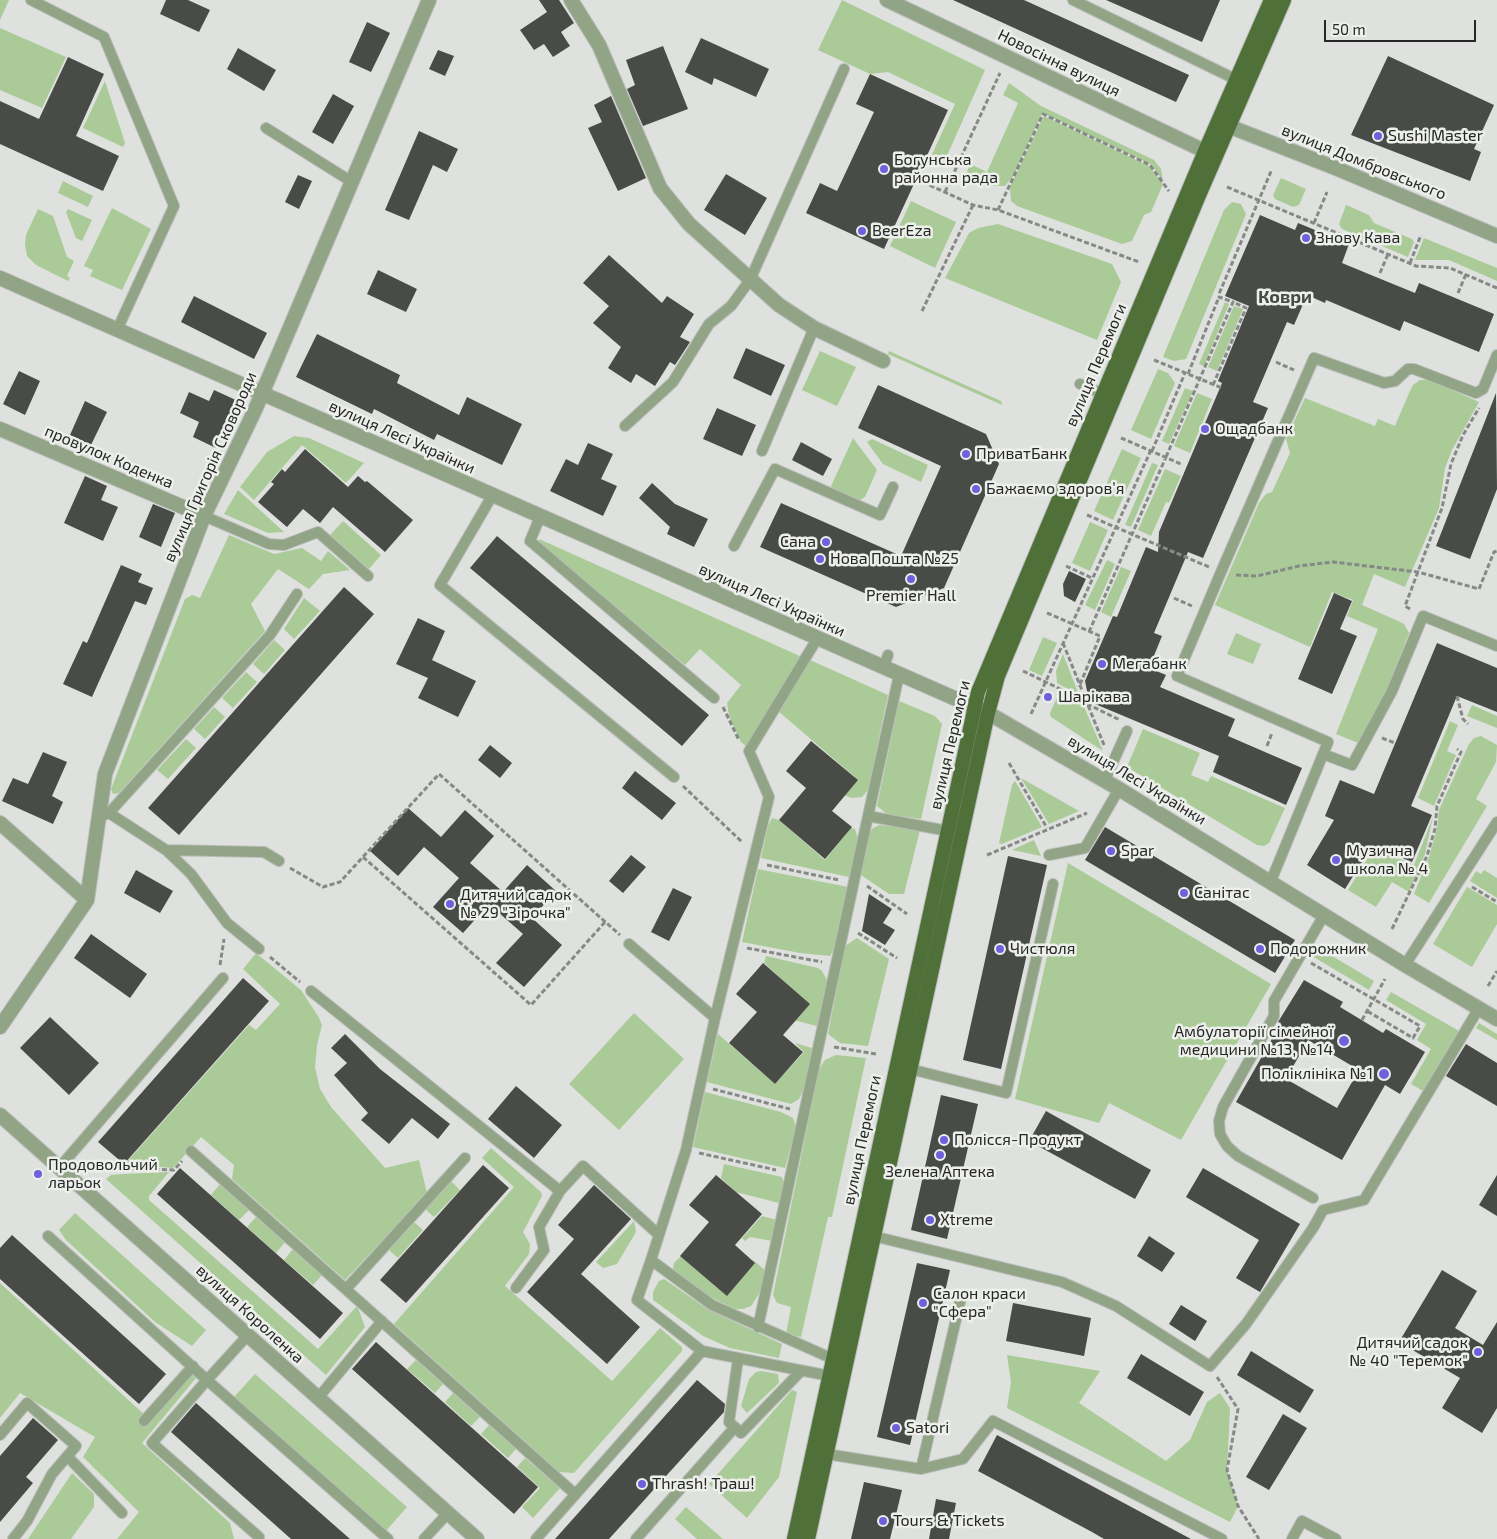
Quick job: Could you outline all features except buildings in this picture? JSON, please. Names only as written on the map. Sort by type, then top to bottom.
[{"type":"main road","name":"вулиця Перемоги","points":[[1223,124],[1237,80],[1271,0]]},
{"type":"main road","name":"вулиця Перемоги","points":[[808,1539],[833,1359],[974,707],[984,675],[1103,394],[1223,124],[1284,0]]},
{"type":"main road","name":"вулиця Перемоги","points":[[794,1539],[821,1453],[874,1236],[988,713],[998,676],[1210,154]]},
{"type":"street","name":"вулиця Григорія Сковороди","points":[[0,1027],[88,900],[104,815],[105,774],[204,516],[262,393],[429,0]]},
{"type":"street","points":[[571,0],[599,45],[660,188],[689,224],[779,305],[814,328],[882,361]]},
{"type":"street","name":"Новосінна вулиця","points":[[887,0],[1210,154]]},
{"type":"street","name":"вулиця Домбровського","points":[[1223,124],[1333,167],[1497,236]]},
{"type":"street","name":"вулиця Лесі Українки","points":[[0,278],[540,517],[715,586],[817,639],[886,662],[898,675],[988,713],[1105,780],[1405,965],[1497,1019]]},
{"type":"street","name":"провулок Коденка","points":[[0,429],[204,516]]},
{"type":"street","points":[[0,822],[88,900]]},
{"type":"street","name":"вулиця Короленка","points":[[0,1115],[477,1539]]},
{"type":"lane","points":[[31,0],[104,37],[174,206],[118,330]]},
{"type":"lane","points":[[1073,0],[1237,80]]},
{"type":"lane","points":[[625,426],[673,382],[709,324],[731,306],[750,280],[844,69]]},
{"type":"lane","points":[[266,128],[352,182]]},
{"type":"lane","points":[[762,451],[814,328]]},
{"type":"lane","points":[[1271,881],[1328,742],[1177,676],[1221,572],[1314,358],[1384,383],[1394,380],[1408,369],[1414,369],[1476,393],[1484,389],[1497,355]]},
{"type":"lane","points":[[1080,384],[1103,394]]},
{"type":"lane","points":[[734,546],[775,469],[880,515],[893,487]]},
{"type":"lane","points":[[492,496],[440,585],[674,777]]},
{"type":"lane","points":[[204,516],[269,544],[284,546],[318,532],[368,576]]},
{"type":"lane","points":[[540,517],[530,541],[714,698]]},
{"type":"lane","points":[[260,949],[227,923],[191,874],[166,850],[104,815],[270,635],[297,594]]},
{"type":"lane","points":[[1323,754],[1352,765],[1392,691],[1424,616],[1497,646]]},
{"type":"lane","points":[[817,639],[749,751],[769,797],[715,1018],[686,1150],[637,1300],[702,1351],[830,1376]]},
{"type":"lane","points":[[758,1327],[898,675]]},
{"type":"lane","points":[[1105,780],[1127,727]]},
{"type":"lane","points":[[1048,855],[1084,848],[1119,789]]},
{"type":"lane","points":[[868,816],[948,831]]},
{"type":"lane","points":[[1405,965],[1497,822]]},
{"type":"lane","points":[[166,850],[264,852],[279,861]]},
{"type":"lane","points":[[910,1069],[1006,1093],[1052,884]]},
{"type":"lane","points":[[1313,1198],[1238,1156],[1227,1146],[1220,1134],[1219,1121],[1222,1107],[1274,1016],[1274,1002],[1324,915]]},
{"type":"lane","points":[[629,944],[715,1018]]},
{"type":"lane","points":[[59,1168],[223,978]]},
{"type":"lane","points":[[311,991],[560,1191]]},
{"type":"lane","points":[[874,1236],[1062,1282],[1116,1306],[1210,1366],[1246,1324],[1313,1228],[1323,1210],[1364,1200],[1479,1008]]},
{"type":"lane","points":[[191,1151],[575,1494]]},
{"type":"lane","points":[[346,1288],[465,1158]]},
{"type":"lane","points":[[516,1288],[544,1250],[538,1227],[560,1191],[583,1166],[659,1235]]},
{"type":"lane","points":[[48,1236],[207,1380],[388,1539]]},
{"type":"lane","points":[[651,1260],[712,1305],[833,1359]]},
{"type":"lane","points":[[921,1468],[961,1298]]},
{"type":"lane","points":[[318,1398],[382,1321]]},
{"type":"lane","points":[[248,1334],[152,1443],[259,1537],[258,1539]]},
{"type":"lane","points":[[536,1539],[702,1351]]},
{"type":"lane","points":[[738,1358],[729,1422],[741,1432],[801,1370]]},
{"type":"lane","points":[[144,1422],[193,1366]]},
{"type":"lane","points":[[0,1434],[27,1403],[76,1446],[52,1474],[27,1521],[13,1539]]},
{"type":"lane","points":[[821,1453],[921,1468],[963,1460],[993,1421],[1222,1539]]},
{"type":"lane","points":[[636,1539],[735,1428]]},
{"type":"lane","points":[[67,1456],[122,1513]]},
{"type":"lane","points":[[424,1539],[448,1513]]},
{"type":"lane","points":[[1292,1539],[1302,1521],[1336,1539]]},
{"type":"path","points":[[945,192],[1000,73]]},
{"type":"path","points":[[998,210],[1043,114],[1150,165],[1169,191]]},
{"type":"path","points":[[1031,714],[1070,624],[1117,528],[1187,374],[1272,169]]},
{"type":"path","points":[[916,178],[973,205],[998,210],[1138,262]]},
{"type":"path","points":[[1227,187],[1410,263],[1422,267],[1450,268],[1497,288]]},
{"type":"path","points":[[1314,223],[1327,192]]},
{"type":"path","points":[[922,311],[973,205]]},
{"type":"path","points":[[1410,263],[1421,235]]},
{"type":"path","points":[[1380,273],[1388,254]]},
{"type":"path","points":[[1458,293],[1466,274]]},
{"type":"path","points":[[1213,385],[1246,308],[1219,297]]},
{"type":"path","points":[[1089,632],[1233,302]]},
{"type":"path","points":[[1154,360],[1222,388]]},
{"type":"path","points":[[1424,616],[1405,606],[1442,508],[1447,478],[1455,452],[1481,405],[1482,396],[1480,391]]},
{"type":"path","points":[[1121,438],[1183,465]]},
{"type":"path","points":[[1088,515],[1221,572],[1257,576],[1299,566],[1333,562],[1418,572],[1479,589],[1494,552],[1497,551]]},
{"type":"path","points":[[1066,566],[1092,578]]},
{"type":"path","points":[[1047,613],[1100,636],[1080,687]]},
{"type":"path","points":[[1062,642],[1104,745]]},
{"type":"path","points":[[1145,661],[1177,676]]},
{"type":"path","points":[[1023,671],[1046,681],[1127,727]]},
{"type":"path","points":[[1457,696],[1462,718],[1468,724]]},
{"type":"path","points":[[714,698],[723,707],[741,745],[749,751]]},
{"type":"path","points":[[1392,929],[1427,856],[1435,829],[1437,806],[1461,752],[1457,749]]},
{"type":"path","points":[[1009,763],[1047,828]]},
{"type":"path","points":[[279,861],[323,887],[340,882],[439,774],[629,944]]},
{"type":"path","points":[[674,777],[755,859],[823,877]]},
{"type":"path","points":[[987,855],[1047,828],[1089,812]]},
{"type":"path","points":[[363,856],[531,1005],[605,922]]},
{"type":"path","points":[[854,877],[907,914]]},
{"type":"path","points":[[1459,879],[1497,902]]},
{"type":"path","points":[[223,978],[218,974],[227,923]]},
{"type":"path","points":[[844,924],[897,958]]},
{"type":"path","points":[[734,946],[835,965]]},
{"type":"path","points":[[260,949],[311,991]]},
{"type":"path","points":[[1300,956],[1420,1026],[1413,1038],[1367,1011]]},
{"type":"path","points":[[1488,986],[1497,970]]},
{"type":"path","points":[[1362,1020],[1385,979]]},
{"type":"path","points":[[818,1045],[876,1054]]},
{"type":"path","points":[[700,1086],[782,1107]]},
{"type":"path","points":[[686,1150],[769,1169]]},
{"type":"path","points":[[87,1167],[174,1170],[191,1151]]},
{"type":"path","points":[[1210,1366],[1238,1409],[1227,1470],[1238,1506],[1259,1539]]},
{"type":"green space","points":[[0,0],[9,0],[0,20]]},
{"type":"green space","points":[[842,0],[985,70],[942,167],[929,161],[955,104],[888,72],[870,74],[818,50]]},
{"type":"green space","points":[[0,28],[66,57],[42,108],[0,90]]},
{"type":"green space","points":[[105,81],[125,143],[123,147],[83,128]]},
{"type":"green space","points":[[1009,83],[1041,106],[1154,160],[1161,169],[1163,181],[1152,165],[1042,113],[1014,175],[1005,186],[994,186],[966,174],[970,164],[987,172],[1018,103],[1003,95]]},
{"type":"green space","points":[[1044,116],[1149,166],[1163,184],[1151,212],[1144,215],[1132,241],[1122,244],[1017,206],[1011,201],[1010,187]]},
{"type":"green space","points":[[1281,178],[1306,189],[1299,205],[1293,207],[1275,199],[1273,195]]},
{"type":"green space","points":[[63,181],[93,196],[88,207],[58,193]]},
{"type":"green space","points":[[911,201],[956,222],[935,268],[890,246]]},
{"type":"green space","points":[[1232,202],[1241,204],[1246,214],[1186,359],[1174,361],[1163,357],[1224,210]]},
{"type":"green space","points":[[1346,205],[1369,215],[1374,223],[1412,239],[1414,242],[1408,257],[1342,229],[1339,224]]},
{"type":"green space","points":[[112,208],[151,229],[122,290],[90,276],[93,270],[84,266]]},
{"type":"green space","points":[[38,209],[53,216],[67,257],[74,261],[67,276],[70,278],[68,281],[36,265],[27,256],[26,235]]},
{"type":"green space","points":[[68,209],[92,220],[82,241],[76,238],[66,212]]},
{"type":"green space","points":[[998,224],[1112,264],[1121,282],[1097,340],[945,278],[969,233],[978,228]]},
{"type":"green space","points":[[1424,238],[1497,268],[1497,281],[1449,260],[1415,260]]},
{"type":"green space","points":[[1225,302],[1229,304],[1204,366],[1199,364]]},
{"type":"green space","points":[[1234,306],[1243,309],[1217,371],[1208,367]]},
{"type":"green space","points":[[820,351],[856,367],[837,406],[802,390]]},
{"type":"green space","points":[[889,351],[1001,401],[1002,405],[888,354]]},
{"type":"green space","points":[[1158,369],[1168,373],[1175,383],[1151,439],[1131,430]]},
{"type":"green space","points":[[1420,380],[1430,380],[1479,402],[1452,450],[1445,468],[1439,508],[1405,587],[1374,574],[1362,605],[1404,624],[1409,633],[1388,687],[1358,743],[1336,734],[1378,629],[1347,616],[1353,600],[1332,592],[1310,647],[1215,605],[1259,503],[1266,494],[1272,492],[1290,453],[1286,439],[1305,398],[1375,426],[1378,419],[1395,426],[1413,385]]},
{"type":"green space","points":[[1185,388],[1193,391],[1169,444],[1162,441]]},
{"type":"green space","points":[[1197,393],[1212,399],[1190,453],[1174,446]]},
{"type":"green space","points":[[294,436],[309,438],[364,463],[346,483],[302,445],[254,500],[240,487],[267,452]]},
{"type":"green space","points":[[853,438],[877,470],[865,497],[860,500],[834,490],[831,486]]},
{"type":"green space","points":[[872,439],[928,465],[921,482],[883,464],[867,442]]},
{"type":"green space","points":[[1122,449],[1141,458],[1113,520],[1094,511]]},
{"type":"green space","points":[[1152,463],[1158,465],[1131,527],[1125,525]]},
{"type":"green space","points":[[1165,469],[1181,476],[1169,503],[1166,502],[1151,536],[1138,530]]},
{"type":"green space","points":[[238,490],[284,532],[268,533],[224,514]]},
{"type":"green space","points":[[343,521],[381,555],[369,569],[330,535]]},
{"type":"green space","points":[[1090,522],[1108,530],[1090,571],[1072,563]]},
{"type":"green space","points":[[229,535],[274,554],[302,548],[321,561],[328,551],[350,570],[323,574],[309,589],[278,569],[251,604],[265,631],[119,793],[113,794],[111,789],[185,599],[192,595],[200,598]]},
{"type":"green space","points":[[539,539],[802,657],[746,746],[741,742],[729,716],[727,703],[741,685],[700,649],[685,665],[540,544]]},
{"type":"green space","points":[[1107,560],[1115,564],[1095,610],[1085,605]]},
{"type":"green space","points":[[1121,567],[1131,571],[1111,617],[1101,612]]},
{"type":"green space","points":[[304,598],[320,611],[294,639],[284,629]]},
{"type":"green space","points":[[1236,633],[1261,644],[1253,664],[1227,654]]},
{"type":"green space","points":[[1043,637],[1057,643],[1042,676],[1029,670]]},
{"type":"green space","points":[[274,640],[285,650],[264,674],[253,664]]},
{"type":"green space","points":[[1063,654],[1079,695],[1057,683],[1056,671]]},
{"type":"green space","points":[[810,660],[888,695],[868,790],[862,797],[851,798],[842,794],[855,777],[778,711]]},
{"type":"green space","points":[[246,672],[257,682],[233,708],[222,698]]},
{"type":"green space","points":[[1060,691],[1082,702],[1103,751],[1051,717],[1050,713]]},
{"type":"green space","points":[[899,701],[935,716],[942,724],[921,819],[887,814],[877,806]]},
{"type":"green space","points":[[1472,705],[1497,716],[1497,728],[1467,716]]},
{"type":"green space","points":[[214,707],[225,717],[205,739],[194,729]]},
{"type":"green space","points":[[1450,721],[1458,725],[1447,751],[1456,755],[1434,806],[1418,798]]},
{"type":"green space","points":[[1143,729],[1200,753],[1191,775],[1208,782],[1211,776],[1285,808],[1269,843],[1264,846],[1257,845],[1127,767]]},
{"type":"green space","points":[[1481,736],[1497,745],[1496,762],[1476,799],[1487,806],[1429,903],[1414,894],[1429,857],[1437,829],[1439,810],[1469,744],[1474,738]]},
{"type":"green space","points":[[186,739],[196,748],[168,779],[157,770]]},
{"type":"green space","points":[[1021,778],[1079,811],[1049,824]]},
{"type":"green space","points":[[1015,781],[1042,827],[1002,844],[999,843],[1012,785]]},
{"type":"green space","points":[[1433,817],[1425,854],[1409,892],[1392,882],[1376,907],[1348,890],[1374,848],[1414,865]]},
{"type":"green space","points":[[772,818],[779,820],[825,860],[851,828],[855,829],[858,839],[849,877],[761,858],[768,826]]},
{"type":"green space","points":[[880,825],[920,830],[904,894],[889,894],[861,875],[869,834],[873,828]]},
{"type":"green space","points":[[1034,840],[1041,856],[1012,850]]},
{"type":"green space","points":[[1068,863],[1271,984],[1181,1140],[1109,1103],[1099,1123],[1015,1099]]},
{"type":"green space","points":[[758,869],[848,887],[834,949],[830,956],[800,953],[742,942]]},
{"type":"green space","points":[[1484,870],[1497,878],[1497,898],[1470,881],[1476,871],[1481,874]]},
{"type":"green space","points":[[1467,887],[1497,905],[1497,924],[1472,967],[1433,944]]},
{"type":"green space","points":[[857,938],[889,959],[868,1046],[840,1043],[828,1034],[845,946]]},
{"type":"green space","points":[[1317,947],[1374,981],[1369,990],[1312,956]]},
{"type":"green space","points":[[256,953],[301,990],[318,1016],[322,1025],[317,1045],[315,1067],[320,1089],[331,1107],[385,1168],[419,1160],[427,1193],[345,1280],[232,1179],[234,1165],[201,1137],[173,1168],[125,1164],[249,1025],[256,1030],[280,1004],[243,969]]},
{"type":"green space","points":[[766,956],[818,968],[822,971],[827,980],[817,1026],[793,1020],[808,1003],[764,963]]},
{"type":"green space","points":[[1391,992],[1459,1031],[1423,1091],[1411,1084],[1431,1049],[1417,1040],[1426,1024],[1386,1000]]},
{"type":"green space","points":[[634,1013],[684,1059],[619,1130],[569,1084]]},
{"type":"green space","points":[[1479,1023],[1497,1034],[1497,1040],[1476,1028]]},
{"type":"green space","points":[[718,1034],[775,1084],[804,1052],[795,1043],[812,1048],[804,1089],[799,1099],[791,1104],[707,1082]]},
{"type":"green space","points":[[836,1055],[866,1058],[832,1217],[828,1217],[801,1337],[786,1334],[791,1307],[777,1303],[773,1295],[819,1069],[825,1060]]},
{"type":"green space","points":[[705,1092],[781,1112],[793,1118],[796,1127],[785,1168],[693,1147]]},
{"type":"green space","points":[[491,1148],[541,1192],[542,1196],[523,1232],[530,1244],[529,1254],[505,1286],[612,1381],[660,1328],[682,1347],[682,1351],[574,1473],[559,1472],[394,1324],[514,1187],[482,1158]]},
{"type":"green space","points":[[724,1164],[782,1177],[784,1183],[779,1203],[736,1192],[721,1178]]},
{"type":"green space","points":[[169,1172],[149,1196],[149,1200],[318,1349],[356,1307],[358,1308],[365,1327],[326,1375],[106,1179],[111,1175]]},
{"type":"green space","points":[[451,1181],[460,1190],[434,1217],[425,1209]]},
{"type":"green space","points":[[220,1184],[249,1210],[239,1220],[211,1195]]},
{"type":"green space","points":[[75,1213],[206,1330],[192,1346],[155,1322],[66,1240],[59,1230]]},
{"type":"green space","points":[[762,1216],[777,1220],[772,1241],[750,1237],[745,1241],[742,1238]]},
{"type":"green space","points":[[256,1217],[285,1242],[276,1253],[247,1227]]},
{"type":"green space","points":[[634,1221],[636,1232],[617,1264],[603,1268],[596,1262]]},
{"type":"green space","points":[[414,1222],[423,1230],[398,1258],[389,1250]]},
{"type":"green space","points":[[293,1249],[322,1275],[313,1285],[284,1260]]},
{"type":"green space","points":[[681,1256],[725,1293],[753,1260],[766,1271],[760,1292],[751,1306],[735,1309],[708,1296],[673,1269],[674,1263]]},
{"type":"green space","points":[[664,1279],[709,1310],[782,1344],[779,1358],[730,1348],[703,1336],[653,1300],[653,1292],[659,1281]]},
{"type":"green space","points":[[0,1283],[146,1416],[186,1370],[196,1378],[142,1443],[230,1523],[234,1539],[117,1539],[139,1512],[83,1457],[95,1437],[20,1393],[0,1418]]},
{"type":"green space","points":[[1007,1355],[1100,1371],[1079,1403],[1166,1461],[1190,1440],[1207,1402],[1220,1393],[1230,1408],[1227,1470],[1238,1506],[1230,1522],[1007,1408],[1011,1382]]},
{"type":"green space","points":[[416,1360],[443,1384],[435,1393],[407,1369]]},
{"type":"green space","points":[[756,1372],[778,1374],[779,1383],[747,1413],[741,1406],[749,1379]]},
{"type":"green space","points":[[255,1374],[407,1507],[385,1532],[233,1398]]},
{"type":"green space","points":[[792,1390],[797,1392],[779,1477],[747,1518],[709,1484]]},
{"type":"green space","points":[[453,1393],[480,1417],[471,1426],[445,1402]]},
{"type":"green space","points":[[489,1425],[516,1449],[508,1458],[481,1434]]},
{"type":"green space","points":[[525,1458],[560,1488],[533,1518],[522,1507],[540,1488],[517,1467]]},
{"type":"green space","points":[[72,1473],[94,1494],[94,1507],[71,1539],[28,1539]]},
{"type":"green space","points":[[686,1507],[723,1539],[697,1539],[675,1519]]},
{"type":"place","name":"Sushi Master","points":[[1378,136]]},
{"type":"place","name":"Богунська районна рада","points":[[884,169]]},
{"type":"place","name":"BeerЕza","points":[[862,231]]},
{"type":"place","name":"Знову Кава","points":[[1306,238]]},
{"type":"place","name":"Ощадбанк","points":[[1205,429]]},
{"type":"place","name":"ПриватБанк","points":[[966,454]]},
{"type":"place","name":"Бажаємо здоровʼя","points":[[976,489]]},
{"type":"place","name":"Сана","points":[[826,542]]},
{"type":"place","name":"Нова Пошта №25","points":[[820,559]]},
{"type":"place","name":"Premier Hall","points":[[911,579]]},
{"type":"place","name":"Мегабанк","points":[[1102,664]]},
{"type":"place","name":"Шарікава","points":[[1048,697]]},
{"type":"place","name":"Spar","points":[[1111,851]]},
{"type":"place","name":"Музична школа № 4","points":[[1336,860]]},
{"type":"place","name":"Санітас","points":[[1184,893]]},
{"type":"place","name":"Дитячий садок № 29 \"Зірочка\"","points":[[450,904]]},
{"type":"place","name":"Чистюля","points":[[1000,949]]},
{"type":"place","name":"Подорожник","points":[[1260,949]]},
{"type":"place","name":"Амбулаторії сімейної медицини №13, №14","points":[[1344,1041]]},
{"type":"place","name":"Поліклініка №1","points":[[1384,1074]]},
{"type":"place","name":"Полісся-Продукт","points":[[944,1140]]},
{"type":"place","name":"Зелена Аптека","points":[[940,1155]]},
{"type":"place","name":"Продовольчий ларьок","points":[[38,1174]]},
{"type":"place","name":"Xtreme","points":[[930,1220]]},
{"type":"place","name":"Салон краси \"Сфера\"","points":[[923,1303]]},
{"type":"place","name":"Дитячий садок № 40 \"Теремок\"","points":[[1478,1352]]},
{"type":"place","name":"Satori","points":[[896,1428]]},
{"type":"place","name":"Thrash! Траш!","points":[[642,1484]]},
{"type":"place","name":"Tours & Tickets","points":[[883,1521]]},
{"type":"district","name":"Коври","points":[[1285,297]]}]
